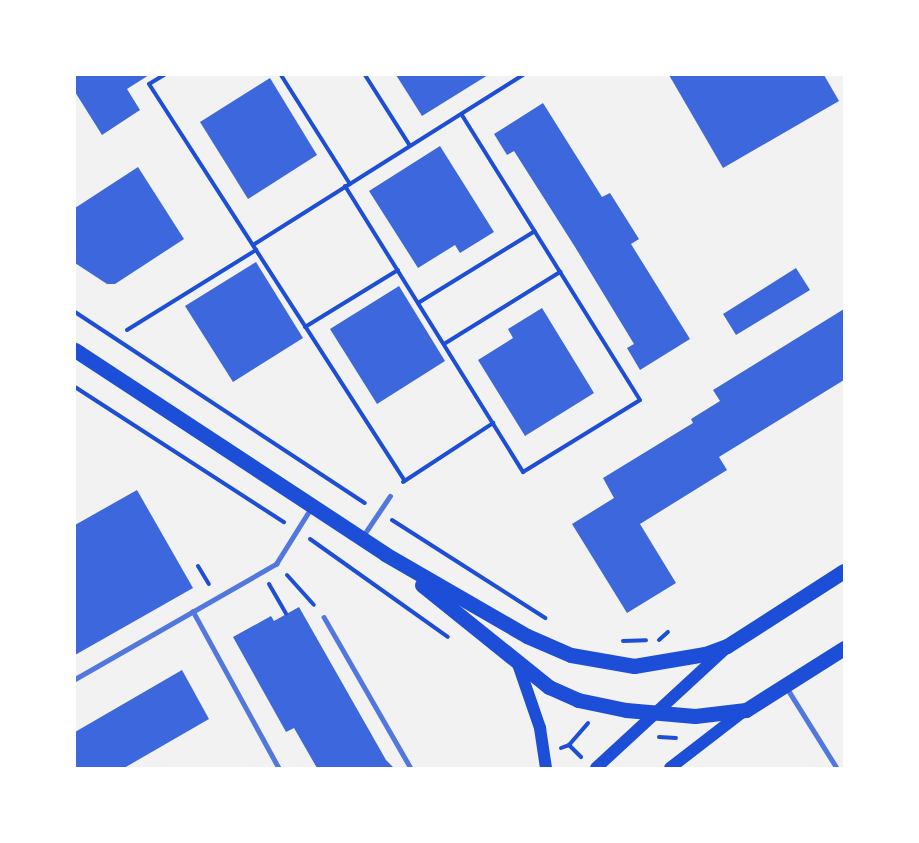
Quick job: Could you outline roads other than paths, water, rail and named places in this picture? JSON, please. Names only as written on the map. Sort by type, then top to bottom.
[{"type":"main road","points":[[75,350],[385,554],[549,687],[578,700],[654,714],[695,716],[746,710]]},
{"type":"main road","points":[[385,554],[527,636],[595,662],[634,666],[670,662],[728,646]]},
{"type":"main road","points":[[591,765],[654,714],[728,646],[844,571]]},
{"type":"main road","points":[[670,768],[746,710],[844,648]]},
{"type":"main road","points":[[518,664],[540,728],[546,768]]},
{"type":"lane","points":[[362,538],[390,496]]},
{"type":"lane","points":[[75,678],[276,564],[313,506]]},
{"type":"lane","points":[[193,611],[279,768]]},
{"type":"lane","points":[[324,617],[411,768]]},
{"type":"lane","points":[[785,686],[837,768]]}]
